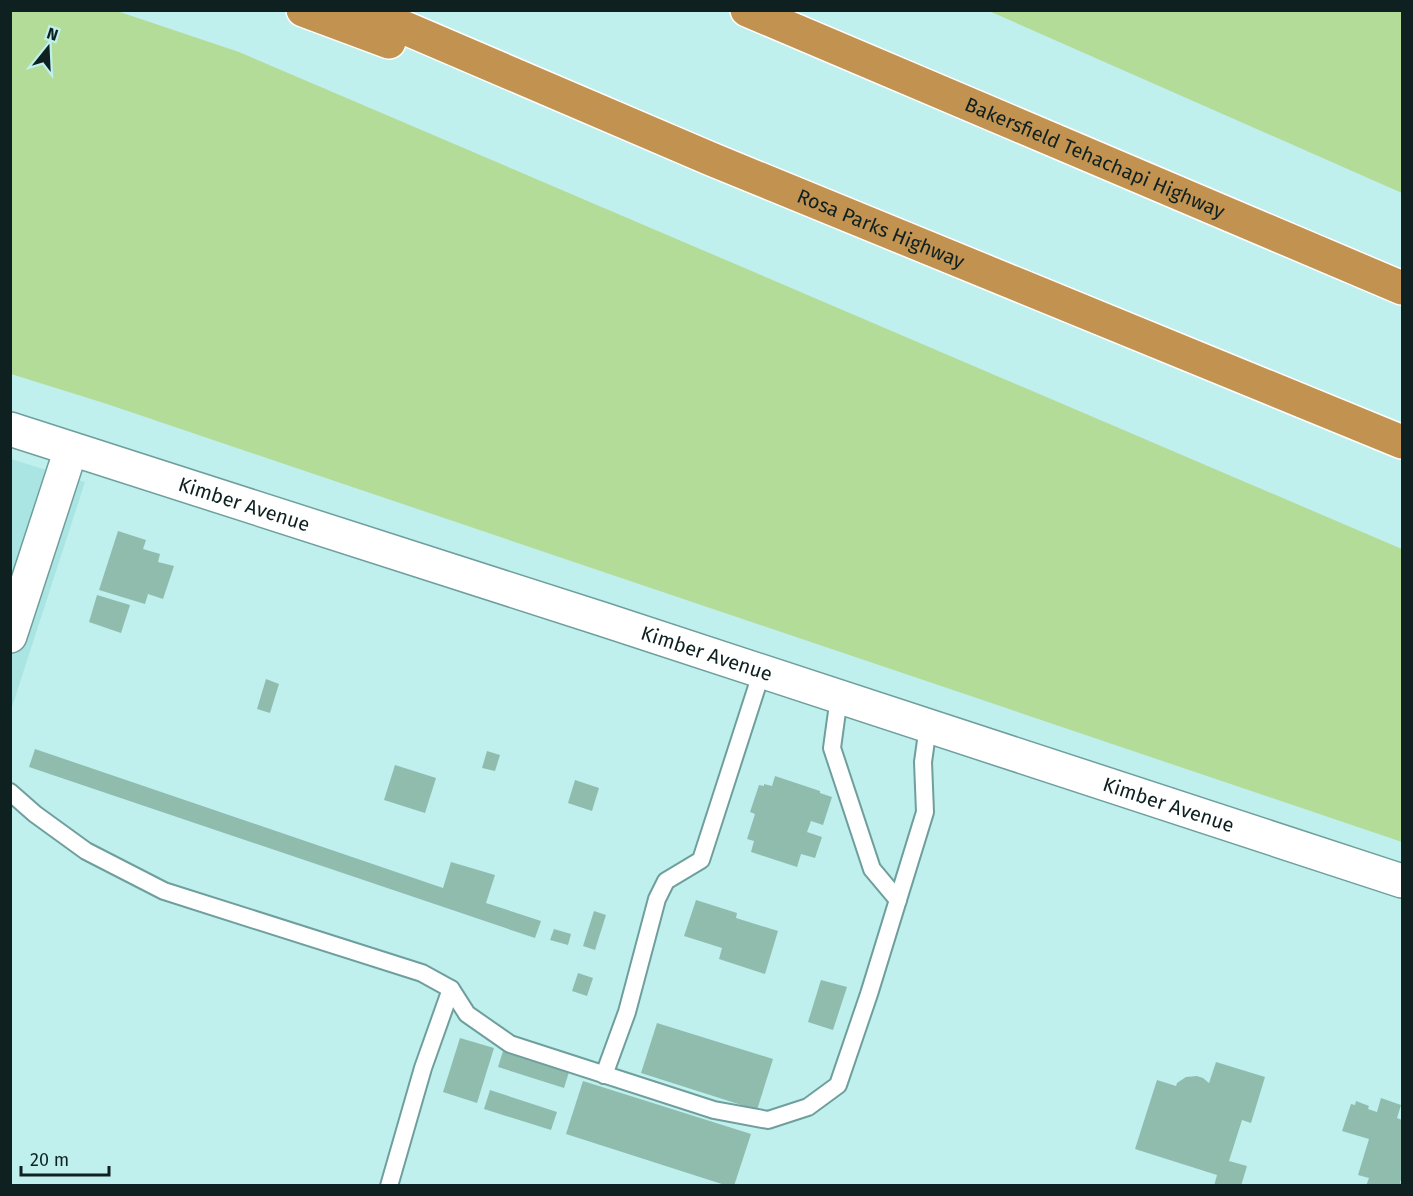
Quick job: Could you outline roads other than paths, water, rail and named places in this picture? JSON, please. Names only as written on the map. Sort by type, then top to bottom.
[{"type":"highway","points":[[303,10],[711,159]]},
{"type":"highway","name":"Rosa Parks Highway","points":[[363,10],[711,159],[1402,442]]},
{"type":"highway","points":[[747,10],[789,28]]},
{"type":"highway","points":[[757,10],[789,28]]},
{"type":"highway","name":"Bakersfield Tehachapi Highway","points":[[789,28],[1402,288]]},
{"type":"street","name":"Kimber Avenue","points":[[10,429],[1402,880]]},
{"type":"street","points":[[10,636],[71,449]]},
{"type":"lane","points":[[604,1075],[627,1012],[657,899],[666,881],[701,860],[762,671]]},
{"type":"lane","points":[[839,697],[832,748],[872,868],[898,900]]},
{"type":"lane","points":[[10,792],[35,814],[86,851],[164,891],[422,973],[451,988],[467,1014],[510,1044],[714,1110],[768,1120],[808,1107],[838,1086],[925,812],[923,762],[928,726]]},
{"type":"lane","points":[[389,1185],[423,1068],[451,988]]}]
